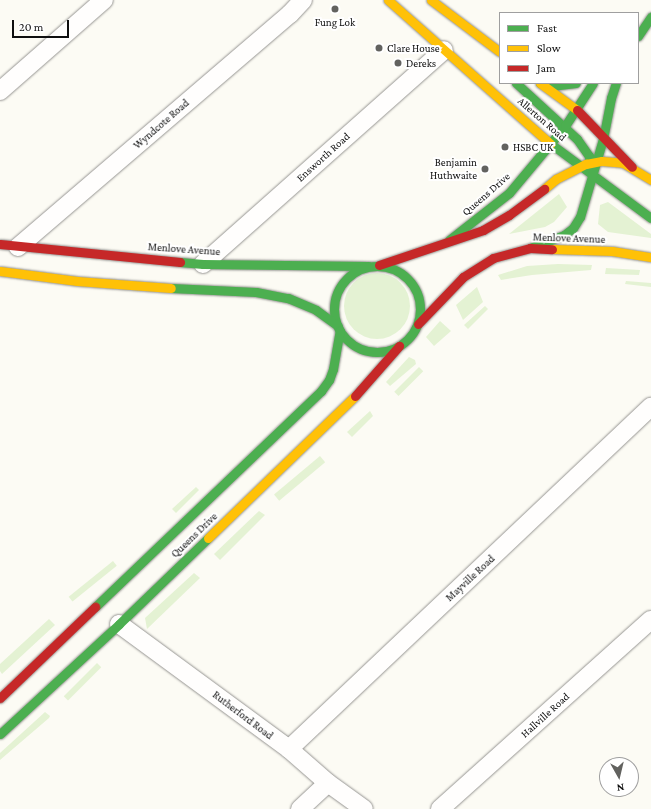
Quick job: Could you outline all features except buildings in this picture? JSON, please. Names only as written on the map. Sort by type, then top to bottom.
[{"type":"main road","name":"Allerton Road","points":[[388,0],[551,144],[651,218]]},
{"type":"main road","points":[[431,0],[499,51]]},
{"type":"main road","points":[[450,15],[474,44]]},
{"type":"main road","points":[[639,35],[651,17]]},
{"type":"main road","points":[[517,84],[565,126],[585,148],[594,162]]},
{"type":"main road","points":[[541,84],[577,110],[603,139],[632,167],[651,180]]},
{"type":"main road","points":[[544,84],[551,86],[568,84]]},
{"type":"main road","name":"Queens Drive","points":[[448,241],[509,193],[565,126],[577,110],[591,84]]},
{"type":"main road","points":[[530,248],[564,235],[573,228],[584,206],[594,162],[603,139],[611,98],[616,84]]},
{"type":"main road","name":"Queens Drive","points":[[379,266],[483,230],[509,215],[556,180],[581,166],[594,162],[612,161],[632,167]]},
{"type":"main road","name":"Menlove Avenue","points":[[0,244],[18,247],[203,264],[368,266]]},
{"type":"main road","name":"Menlove Avenue","points":[[418,324],[463,277],[493,258],[530,248],[612,251],[651,257]]},
{"type":"main road","points":[[0,271],[77,281],[192,290],[256,292],[288,298],[316,310],[339,329],[349,341],[360,348],[373,352],[386,351],[399,346],[410,337],[418,324],[421,311],[419,297],[414,285],[398,272],[379,266],[368,266],[356,271],[346,279],[338,290],[334,302],[334,315],[339,329]]},
{"type":"main road","name":"Queens Drive","points":[[0,698],[321,391],[329,380],[333,369],[339,329]]},
{"type":"main road","name":"Queens Drive","points":[[0,734],[119,624],[362,388],[399,346]]},
{"type":"street","points":[[0,91],[104,0]]},
{"type":"street","name":"Wyndcote Road","points":[[18,247],[290,14],[303,0]]},
{"type":"street","name":"Ensworth Road","points":[[203,264],[444,50]]},
{"type":"street","name":"Mayville Road","points":[[289,749],[651,407]]},
{"type":"street","name":"Hallville Road","points":[[440,809],[651,620]]},
{"type":"street","name":"Rutherford Road","points":[[119,624],[289,749],[328,783],[364,809]]},
{"type":"street","points":[[300,809],[328,783]]},
{"type":"green space","points":[[559,194],[567,207],[554,222],[545,227],[509,234]]},
{"type":"green space","points":[[608,202],[651,234],[651,238],[608,232],[598,224],[600,205]]},
{"type":"green space","points":[[558,264],[592,265],[591,270],[532,275],[501,280],[498,275],[527,266]]},
{"type":"green space","points":[[606,268],[640,270],[639,275],[605,274]]},
{"type":"green space","points":[[371,273],[383,273],[390,275],[401,282],[408,293],[410,306],[408,319],[401,330],[390,337],[383,339],[371,339],[364,337],[353,330],[346,319],[344,312],[344,300],[346,293],[353,282],[364,275]]},
{"type":"green space","points":[[626,281],[651,283],[651,287],[625,284]]},
{"type":"green space","points":[[477,287],[483,302],[463,320],[456,305]]},
{"type":"green space","points":[[485,306],[488,309],[468,329],[464,325]]},
{"type":"green space","points":[[440,321],[451,331],[434,346],[426,337]]},
{"type":"green space","points":[[409,357],[415,360],[416,364],[390,386],[386,382]]},
{"type":"green space","points":[[419,367],[423,371],[398,396],[394,392]]},
{"type":"green space","points":[[370,411],[373,416],[352,437],[347,432]]},
{"type":"green space","points":[[320,456],[325,462],[279,501],[274,495]]},
{"type":"green space","points":[[196,487],[199,490],[176,513],[172,509]]},
{"type":"green space","points":[[259,511],[265,515],[220,560],[214,554]]},
{"type":"green space","points":[[113,561],[117,566],[72,602],[69,597]]},
{"type":"green space","points":[[194,573],[200,578],[147,629],[145,618]]},
{"type":"green space","points":[[49,619],[55,625],[2,674],[0,671],[0,664]]},
{"type":"green space","points":[[97,663],[101,667],[68,700],[64,696]]},
{"type":"green space","points":[[45,712],[50,716],[49,718],[0,760],[0,753]]},
{"type":"traffic: fast","points":[[639,35],[651,17]]},
{"type":"traffic: fast","points":[[517,84],[577,139],[589,156],[592,174]]},
{"type":"traffic: fast","points":[[544,84],[551,86],[568,84]]},
{"type":"traffic: fast","points":[[449,240],[509,193],[565,126],[592,84]]},
{"type":"traffic: fast","points":[[530,248],[564,235],[573,228],[580,217],[603,139],[611,98],[616,84]]},
{"type":"traffic: fast","points":[[551,144],[651,218]]},
{"type":"traffic: fast","points":[[180,262],[203,264],[368,266]]},
{"type":"traffic: fast","points":[[377,266],[393,269],[401,273],[413,285],[417,293],[420,309],[417,325],[413,333],[401,345],[393,349],[377,352],[361,349],[353,345],[341,333],[337,325],[334,309],[337,293],[341,285],[353,273],[361,269],[377,266]]},
{"type":"traffic: fast","points":[[171,288],[256,292],[288,298],[316,310],[338,326]]},
{"type":"traffic: fast","points":[[95,607],[321,391],[329,380],[333,369],[340,331]]},
{"type":"traffic: fast","points":[[0,734],[119,624],[208,538]]},
{"type":"traffic: slow","points":[[388,0],[551,144]]},
{"type":"traffic: slow","points":[[431,0],[499,51]]},
{"type":"traffic: slow","points":[[541,84],[577,110]]},
{"type":"traffic: slow","points":[[544,189],[556,179],[586,164],[602,161],[623,163],[651,180]]},
{"type":"traffic: slow","points":[[552,249],[612,251],[651,257]]},
{"type":"traffic: slow","points":[[0,271],[77,281],[171,288]]},
{"type":"traffic: slow","points":[[208,538],[355,396]]},
{"type":"traffic: jam","points":[[577,110],[632,167]]},
{"type":"traffic: jam","points":[[379,265],[483,230],[509,215],[544,189]]},
{"type":"traffic: jam","points":[[0,244],[180,262]]},
{"type":"traffic: jam","points":[[418,324],[463,277],[493,258],[530,248],[552,249]]},
{"type":"traffic: jam","points":[[355,396],[399,346]]},
{"type":"traffic: jam","points":[[0,698],[95,607]]},
{"type":"place","name":"Fung Lok","points":[[335,9]]},
{"type":"place","name":"Clare House","points":[[379,48]]},
{"type":"place","name":"Dereks","points":[[398,63]]},
{"type":"place","name":"HSBC UK","points":[[505,147]]},
{"type":"place","name":"Benjamin Huthwaite","points":[[485,169]]}]
